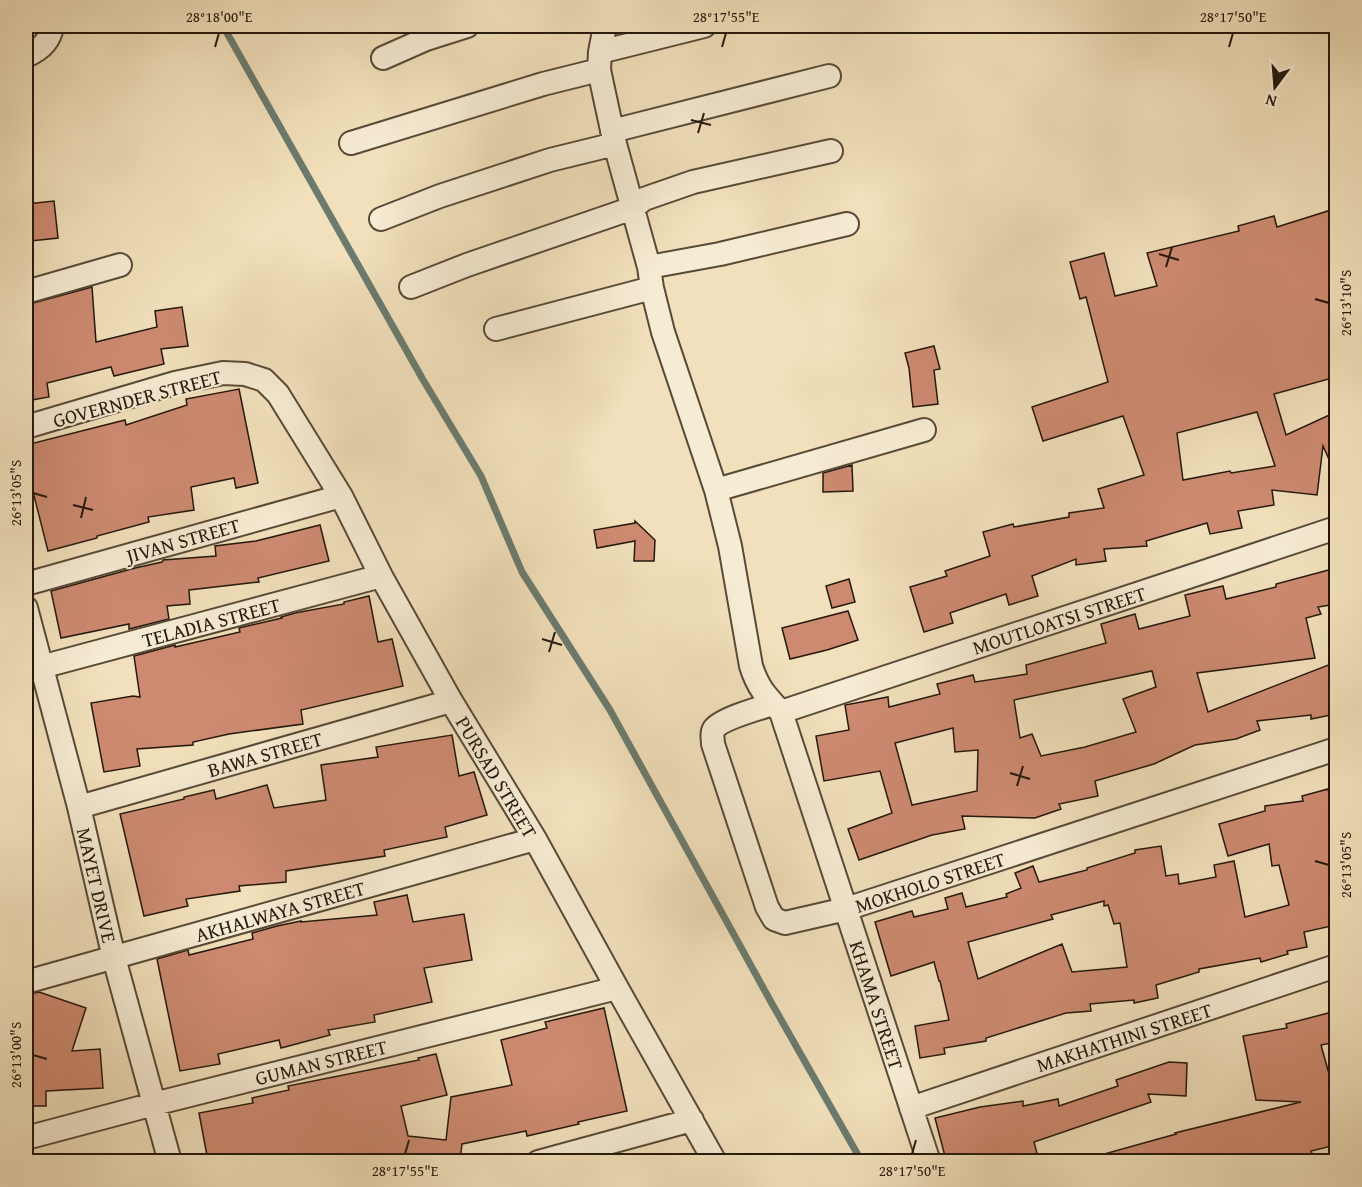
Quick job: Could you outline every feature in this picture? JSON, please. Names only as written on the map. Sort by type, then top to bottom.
[{"type":"street","points":[[26,56],[41,48],[48,40],[52,26]]},
{"type":"street","points":[[383,58],[426,39],[467,26]]},
{"type":"street","points":[[600,61],[605,26]]},
{"type":"street","points":[[351,143],[543,84],[600,61],[704,26]]},
{"type":"street","name":"KHAMA STREET","points":[[600,61],[613,137],[663,332],[716,490],[730,546],[751,666],[756,682],[777,708],[929,1161]]},
{"type":"street","points":[[381,219],[440,196],[613,137],[829,76]]},
{"type":"street","points":[[411,287],[467,265],[633,208],[644,199],[693,182],[831,151]]},
{"type":"street","points":[[496,329],[720,254],[847,224]]},
{"type":"street","points":[[26,292],[120,265]]},
{"type":"street","name":"GOVERNDER STREET","points":[[26,427],[175,383],[223,373],[245,374],[264,380],[278,394]]},
{"type":"street","name":"PURSAD STREET","points":[[278,394],[341,496],[381,576],[451,701],[535,839],[616,988],[715,1161]]},
{"type":"street","points":[[716,490],[924,430]]},
{"type":"street","name":"JIVAN STREET","points":[[26,584],[341,496]]},
{"type":"street","name":"MOUTLOATSI STREET","points":[[777,708],[1336,528]]},
{"type":"street","name":"TELADIA STREET","points":[[41,667],[381,576]]},
{"type":"street","name":"MAYET DRIVE","points":[[26,608],[79,807],[114,958],[170,1161]]},
{"type":"street","name":"BAWA STREET","points":[[79,807],[451,701]]},
{"type":"street","name":"MOKHOLO STREET","points":[[777,708],[728,720],[718,726],[712,735],[767,907],[774,919],[785,923],[846,909],[1336,749]]},
{"type":"street","name":"AKHALWAYA STREET","points":[[26,982],[535,839]]},
{"type":"street","name":"MAKHATHINI STREET","points":[[911,1108],[1336,966]]},
{"type":"street","name":"GUMAN STREET","points":[[26,1138],[616,988]]},
{"type":"street","points":[[538,1161],[692,1120]]},
{"type":"building","points":[[54,201],[58,238],[31,241],[27,204]]},
{"type":"building","points":[[1331,210],[1336,226],[1336,377],[1274,394],[1286,435],[1336,412],[1336,475],[1323,446],[1317,495],[1272,490],[1274,505],[1238,511],[1242,528],[1210,534],[1207,523],[1146,541],[1147,546],[1104,549],[1106,561],[1076,565],[1076,559],[1032,576],[1038,596],[1009,605],[1006,594],[950,613],[953,623],[924,632],[910,587],[947,576],[945,571],[990,556],[983,532],[1013,524],[1014,527],[1069,517],[1069,513],[1104,508],[1098,489],[1144,475],[1123,416],[1043,441],[1032,407],[1108,382],[1086,297],[1080,299],[1070,262],[1104,253],[1115,296],[1157,286],[1147,253],[1239,231],[1238,226],[1274,216],[1277,227]],"holes":[[[1257,412],[1275,466],[1231,473],[1230,471],[1183,480],[1177,433]]]},
{"type":"building","points":[[92,287],[96,342],[157,327],[155,311],[182,307],[188,346],[161,349],[164,364],[114,376],[111,367],[47,383],[49,397],[26,401],[26,305]]},
{"type":"building","points":[[934,346],[940,369],[934,370],[938,404],[913,407],[905,353]]},
{"type":"building","points":[[239,389],[258,483],[236,488],[234,478],[191,487],[194,510],[148,517],[149,522],[48,551],[26,464],[26,445],[125,420],[126,425],[187,405],[186,399]]},
{"type":"building","points":[[852,465],[853,491],[823,492],[823,473]]},
{"type":"building","points":[[635,521],[655,540],[654,561],[634,561],[635,541],[597,548],[594,530],[635,523]]},
{"type":"building","points":[[320,525],[329,561],[258,578],[259,582],[189,590],[190,604],[167,606],[169,619],[129,629],[129,624],[61,638],[51,591],[163,560],[216,556],[215,546],[256,541]]},
{"type":"building","points":[[1336,568],[1336,604],[1318,607],[1321,614],[1306,618],[1315,658],[1197,673],[1208,712],[1336,662],[1336,714],[1311,719],[1311,715],[1257,721],[1260,730],[1236,739],[1195,745],[1154,764],[1095,781],[1098,796],[1059,804],[1061,809],[1035,818],[962,816],[965,829],[932,835],[859,860],[848,829],[892,813],[880,771],[824,781],[816,736],[849,730],[845,705],[888,697],[889,707],[940,694],[937,684],[973,675],[975,682],[1027,674],[1026,665],[1106,643],[1101,624],[1135,614],[1139,629],[1190,616],[1185,595],[1223,586],[1226,599],[1276,587],[1276,584]],"holes":[[[1152,671],[1156,687],[1123,699],[1136,732],[1085,747],[1041,756],[1032,734],[1020,738],[1014,700]],[[953,728],[955,752],[978,750],[977,791],[912,805],[895,743]]]},
{"type":"building","points":[[849,579],[855,602],[832,608],[826,586]]},
{"type":"building","points":[[369,596],[378,642],[392,639],[403,686],[301,710],[303,724],[229,734],[193,742],[193,745],[137,749],[140,766],[104,772],[91,703],[133,696],[140,697],[134,656],[240,632],[239,628]]},
{"type":"building","points":[[848,611],[858,640],[790,659],[782,628]]},
{"type":"building","points":[[452,735],[459,776],[474,772],[487,815],[445,827],[447,837],[384,850],[385,856],[286,871],[286,882],[239,886],[240,891],[186,899],[188,906],[144,916],[120,814],[214,790],[216,799],[267,785],[274,808],[326,800],[321,765],[378,757],[376,747]]},
{"type":"building","points":[[1328,789],[1336,820],[1336,925],[1304,932],[1307,947],[1287,951],[1288,954],[1261,962],[1260,958],[1199,969],[1199,972],[1156,985],[1158,998],[1134,1003],[1134,1000],[1090,1004],[1091,1011],[1066,1013],[986,1038],[986,1041],[944,1048],[945,1054],[920,1058],[915,1026],[949,1020],[934,962],[891,976],[875,922],[912,911],[914,917],[948,909],[945,898],[962,893],[966,907],[1007,897],[1006,894],[1021,888],[1015,873],[1033,866],[1039,882],[1087,870],[1087,868],[1135,853],[1135,850],[1161,846],[1166,876],[1178,874],[1179,884],[1216,877],[1214,865],[1234,861],[1245,917],[1289,905],[1279,865],[1272,866],[1269,844],[1228,856],[1219,824],[1265,811],[1265,806],[1303,801],[1302,796]],"holes":[[[1104,901],[1104,906],[1108,905],[1114,924],[1120,923],[1127,967],[1072,972],[1062,944],[978,979],[968,942],[1053,919],[1051,915]]]},
{"type":"building","points":[[407,895],[413,922],[464,914],[472,960],[424,968],[432,1002],[374,1015],[375,1022],[328,1030],[330,1035],[281,1048],[279,1040],[218,1054],[220,1064],[180,1071],[157,959],[188,950],[189,955],[253,939],[252,933],[301,921],[377,915],[374,902]]},
{"type":"building","points":[[39,992],[86,1008],[72,1051],[100,1049],[103,1088],[46,1091],[46,1106],[26,1106],[26,995]]},
{"type":"building","points":[[604,1008],[627,1111],[527,1136],[526,1131],[462,1144],[460,1160],[411,1154],[413,1161],[208,1161],[199,1113],[253,1103],[252,1098],[289,1090],[288,1086],[419,1060],[418,1058],[436,1054],[447,1095],[401,1106],[408,1136],[446,1140],[451,1097],[512,1085],[501,1040],[547,1028],[545,1022]]},
{"type":"building","points":[[1336,1011],[1336,1042],[1321,1045],[1331,1081],[1336,1090],[1336,1145],[1311,1151],[1315,1161],[1098,1161],[1097,1156],[1175,1133],[1301,1102],[1256,1100],[1243,1036],[1287,1028],[1286,1024]]},
{"type":"building","points":[[1169,1062],[1187,1063],[1186,1096],[1148,1094],[1151,1102],[1034,1142],[1039,1161],[963,1161],[962,1156],[946,1160],[935,1118],[980,1107],[1023,1101],[1023,1106],[1058,1099],[1059,1106],[1118,1086],[1116,1080]]},
{"type":"waterway","points":[[223,26],[422,378],[481,476],[522,572],[610,710],[862,1162]]}]
